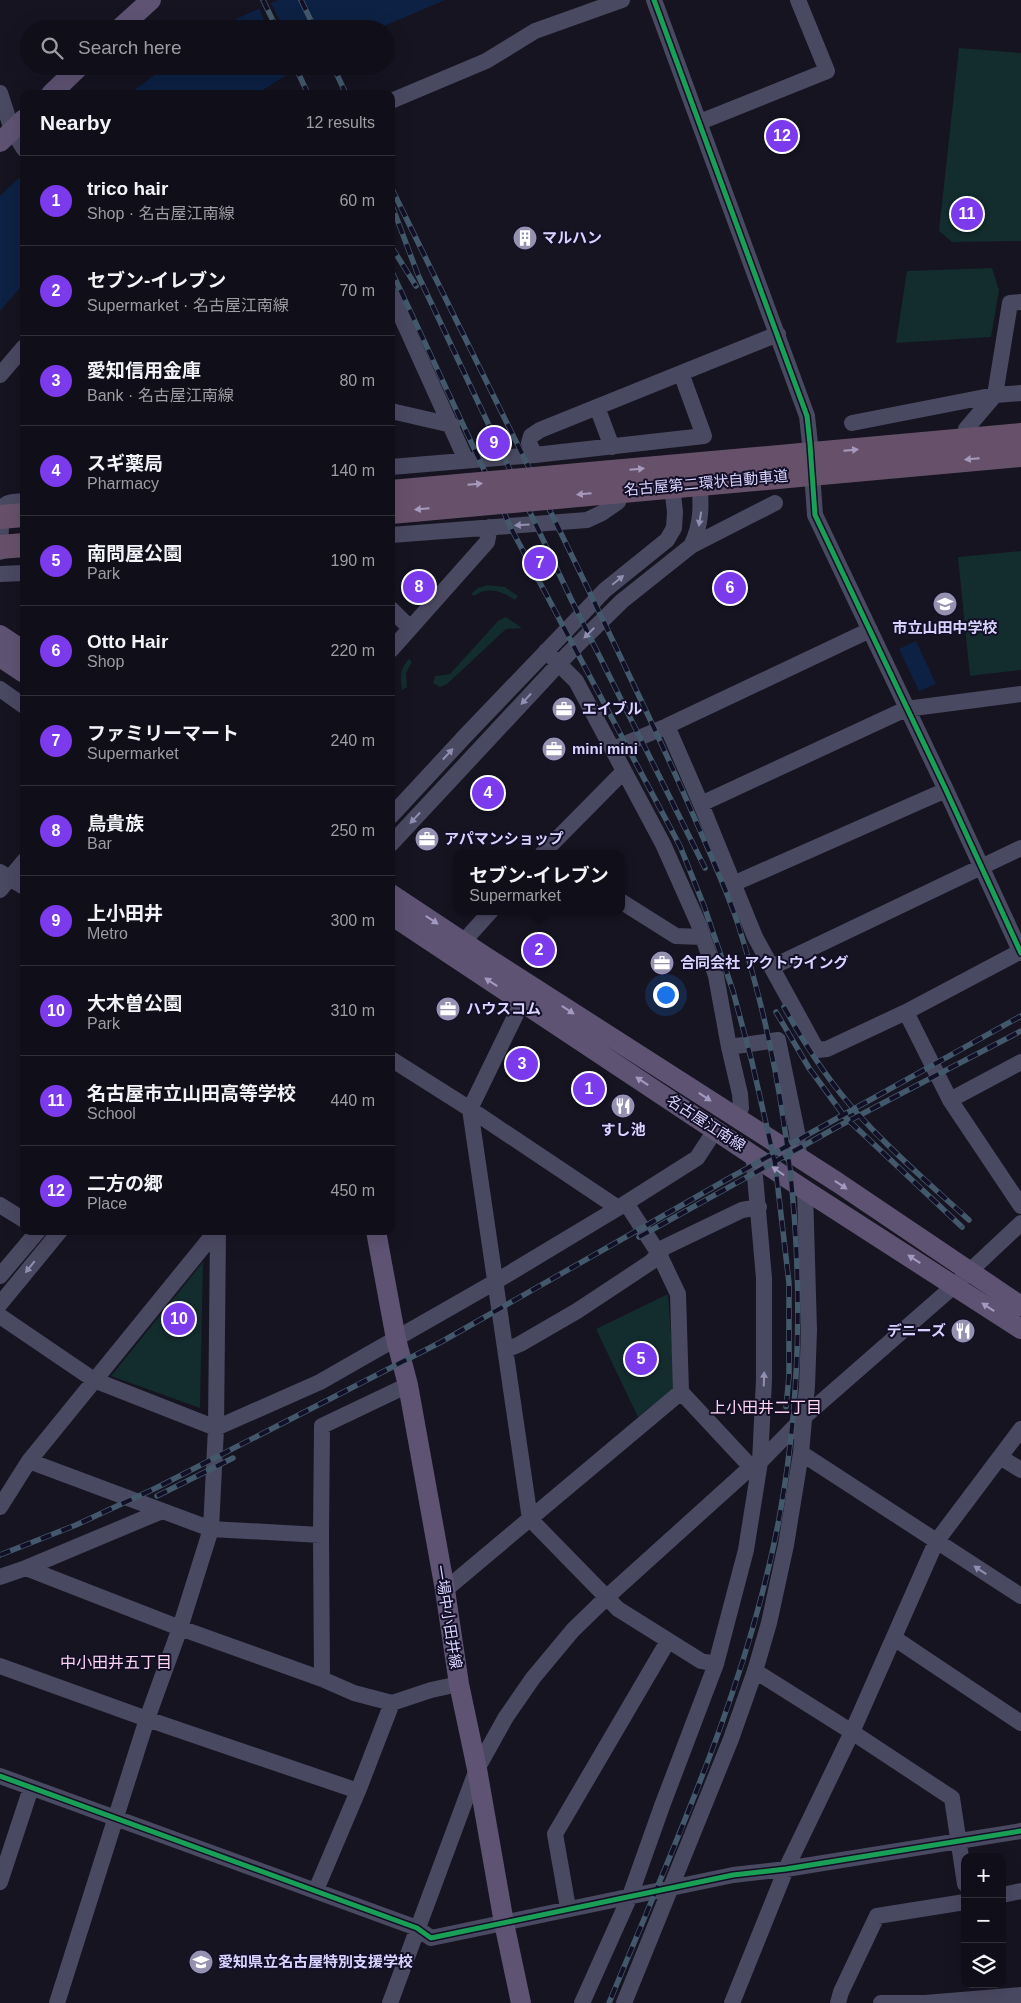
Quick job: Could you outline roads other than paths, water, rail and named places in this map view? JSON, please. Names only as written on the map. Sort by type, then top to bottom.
[{"type":"highway","name":"名古屋第二環状自動車道","points":[[395,492],[1021,435]]},
{"type":"highway","name":"名古屋第二環状自動車道","points":[[395,512],[1021,455]]},
{"type":"highway","points":[[0,517],[20,515]]},
{"type":"highway","points":[[0,527],[20,525]]},
{"type":"highway","points":[[0,547],[20,545]]},
{"type":"main road","points":[[129,20],[151,0]]},
{"type":"main road","points":[[54,90],[70,75]]},
{"type":"main road","points":[[0,635],[20,648]]},
{"type":"main road","points":[[0,657],[20,670]]},
{"type":"main road","name":"名古屋江南線","points":[[395,897],[799,1158],[1021,1306]]},
{"type":"main road","name":"名古屋江南線","points":[[395,918],[716,1129],[805,1190],[1021,1329]]},
{"type":"main road","name":"一場中小田井線","points":[[377,1235],[396,1339],[408,1386],[445,1590],[459,1684],[521,2003]]},
{"type":"street","points":[[395,100],[486,61],[535,31],[622,0]]},
{"type":"street","points":[[654,0],[807,416],[815,515],[1021,952],[906,1012],[827,1050],[817,1050],[755,936],[667,726]]},
{"type":"street","points":[[700,122],[828,71],[798,0]]},
{"type":"street","points":[[1,98],[16,137]]},
{"type":"street","points":[[966,430],[995,395],[1010,302],[1021,302]]},
{"type":"street","points":[[395,303],[452,425],[466,460]]},
{"type":"street","points":[[564,465],[543,454],[529,442],[531,436],[540,430],[778,334]]},
{"type":"street","points":[[0,375],[20,352]]},
{"type":"street","points":[[395,467],[543,454],[704,436],[681,373]]},
{"type":"street","points":[[852,423],[995,395],[1021,393]]},
{"type":"street","points":[[597,407],[612,447]]},
{"type":"street","points":[[395,412],[452,425]]},
{"type":"street","points":[[691,546],[698,533],[701,512],[697,454]]},
{"type":"street","points":[[395,812],[606,590],[667,540],[674,528],[669,456]]},
{"type":"street","points":[[0,552],[4,506],[10,502],[20,501]]},
{"type":"street","points":[[395,534],[587,520],[618,502]]},
{"type":"street","points":[[395,840],[559,664],[622,601],[691,546],[775,503]]},
{"type":"street","points":[[395,645],[487,542],[490,526]]},
{"type":"street","points":[[0,574],[20,573]]},
{"type":"street","points":[[395,613],[410,628]]},
{"type":"street","points":[[613,749],[667,726],[870,630]]},
{"type":"street","points":[[546,651],[576,681],[663,844],[702,937],[716,976],[740,1094],[741,1108],[737,1118]]},
{"type":"street","points":[[0,689],[20,703]]},
{"type":"street","points":[[701,804],[906,709],[1021,694]]},
{"type":"street","points":[[546,850],[624,771]]},
{"type":"street","points":[[733,884],[946,790]]},
{"type":"street","points":[[772,967],[1021,848]]},
{"type":"street","points":[[20,865],[3,880],[20,886]]},
{"type":"street","points":[[625,904],[676,936],[702,937]]},
{"type":"street","points":[[464,941],[487,915]]},
{"type":"street","points":[[522,1002],[470,1109],[530,1519],[618,1609],[702,1661],[716,1664]]},
{"type":"street","points":[[906,1012],[950,1100],[1021,1206]]},
{"type":"street","points":[[729,1047],[778,1040],[797,1132],[799,1158]]},
{"type":"street","points":[[395,1062],[622,1206],[659,1254],[678,1294],[681,1392],[755,1465]]},
{"type":"street","points":[[950,1100],[1021,1062]]},
{"type":"street","points":[[0,1316],[94,1380],[216,1428],[320,1382],[495,1282],[622,1206],[697,1158],[716,1129]]},
{"type":"street","points":[[582,2003],[630,1896],[716,1664],[746,1550],[764,1380],[765,1322],[753,1154]]},
{"type":"street","points":[[624,2003],[731,1739],[769,1623],[784,1554],[801,1453],[804,1417],[808,1330],[805,1190]]},
{"type":"street","points":[[0,1205],[20,1218]]},
{"type":"street","points":[[506,1350],[577,1311],[652,1262],[665,1247],[742,1210],[758,1207]]},
{"type":"street","points":[[390,2003],[477,1769],[506,1717],[533,1678],[573,1630],[606,1597],[755,1465],[804,1417],[970,1272],[1021,1224]]},
{"type":"street","points":[[0,1276],[35,1235]]},
{"type":"street","points":[[0,1304],[57,1235]]},
{"type":"street","points":[[0,1507],[29,1461],[214,1235]]},
{"type":"street","points":[[58,2003],[147,1719],[180,1628],[211,1529],[216,1428],[217,1235]]},
{"type":"street","points":[[322,1679],[320,1535],[322,1426],[408,1386]]},
{"type":"street","points":[[445,1590],[681,1392]]},
{"type":"street","points":[[732,2003],[786,1869],[852,1732],[936,1542],[1021,1429]]},
{"type":"street","points":[[801,1453],[1021,1596]]},
{"type":"street","points":[[1000,1456],[1021,1470]]},
{"type":"street","points":[[29,1461],[211,1529],[320,1535]]},
{"type":"street","points":[[0,1577],[162,1511]]},
{"type":"street","points":[[26,1568],[180,1628],[322,1679],[354,1693],[392,1703],[431,1690],[459,1684]]},
{"type":"street","points":[[894,1638],[1021,1722]]},
{"type":"street","points":[[568,1908],[555,1834],[668,1640]]},
{"type":"street","points":[[0,1666],[147,1719],[358,1791]]},
{"type":"street","points":[[754,1671],[852,1732],[952,1798],[961,1862]]},
{"type":"street","points":[[316,1890],[358,1791],[392,1703]]},
{"type":"street","points":[[0,1776],[316,1890],[417,1928],[432,1938],[672,1886],[1021,1830]]},
{"type":"street","points":[[0,1882],[31,1788]]},
{"type":"street","points":[[1006,1894],[1021,1891]]},
{"type":"street","points":[[838,2003],[841,1992],[877,1916],[961,1903]]},
{"type":"street","points":[[881,2003],[926,2003],[983,1991],[1021,1995]]},
{"type":"water","points":[[278,0],[445,0],[395,21],[235,20]]},
{"type":"water","points":[[155,75],[286,75],[263,90],[134,90]]},
{"type":"water","points":[[20,177],[20,288],[0,311],[0,196]]},
{"type":"water","points":[[916,641],[936,684],[919,691],[899,649]]},
{"type":"railway","points":[[263,0],[273,20]]},
{"type":"railway","points":[[301,0],[311,20]]},
{"type":"railway","points":[[299,75],[306,90]]},
{"type":"railway","points":[[337,75],[344,90]]},
{"type":"railway","points":[[395,195],[600,614],[690,807],[729,899],[758,996],[775,1069],[787,1144],[794,1219],[798,1295],[796,1370],[790,1445],[779,1519],[765,1582],[748,1644],[728,1705],[683,1825],[609,2003]]},
{"type":"railway","points":[[395,214],[418,275],[571,599],[705,868]]},
{"type":"railway","points":[[395,252],[416,286]]},
{"type":"railway","points":[[395,279],[513,532],[680,846],[704,906],[733,991],[752,1062],[775,1163],[789,1283],[789,1376],[786,1407]]},
{"type":"railway","points":[[784,1007],[818,1063],[847,1102],[898,1155],[969,1220]]},
{"type":"railway","points":[[776,1012],[809,1068],[845,1117],[962,1227]]},
{"type":"railway","points":[[0,1555],[76,1525],[156,1488],[441,1342],[726,1180],[1021,1016]]},
{"type":"railway","points":[[639,1237],[839,1126],[1021,1031]]},
{"type":"railway","points":[[157,1496],[233,1458]]},
{"type":"place","name":"二方の郷","points":[[782,136]]},
{"type":"place","name":"名古屋市立山田高等学校","points":[[967,214]]},
{"type":"place","name":"マルハン","points":[[525,238]]},
{"type":"place","name":"上小田井","points":[[494,443]]},
{"type":"place","name":"ファミリーマート","points":[[540,563]]},
{"type":"place","name":"鳥貴族","points":[[419,587]]},
{"type":"place","name":"Otto Hair","points":[[730,588]]},
{"type":"place","name":"市立山田中学校","points":[[945,604]]},
{"type":"place","name":"エイブル","points":[[564,709]]},
{"type":"place","name":"mini mini","points":[[554,749]]},
{"type":"place","name":"スギ薬局","points":[[488,793]]},
{"type":"place","name":"アパマンショップ","points":[[427,839]]},
{"type":"place","name":"セブン-イレブン","points":[[539,950]]},
{"type":"place","name":"合同会社 アクトウイング","points":[[662,963]]},
{"type":"place","name":"ハウスコム","points":[[448,1009]]},
{"type":"place","name":"愛知信用金庫","points":[[522,1064]]},
{"type":"place","name":"trico hair","points":[[589,1089]]},
{"type":"place","name":"すし池","points":[[623,1106]]},
{"type":"place","name":"大木曽公園","points":[[179,1319]]},
{"type":"place","name":"デニーズ","points":[[963,1331]]},
{"type":"place","name":"南問屋公園","points":[[641,1359]]},
{"type":"place","name":"愛知県立名古屋特別支援学校","points":[[201,1962]]},
{"type":"district","name":"上小田井二丁目","points":[[766,1407]]},
{"type":"district","name":"中小田井五丁目","points":[[116,1662]]}]
